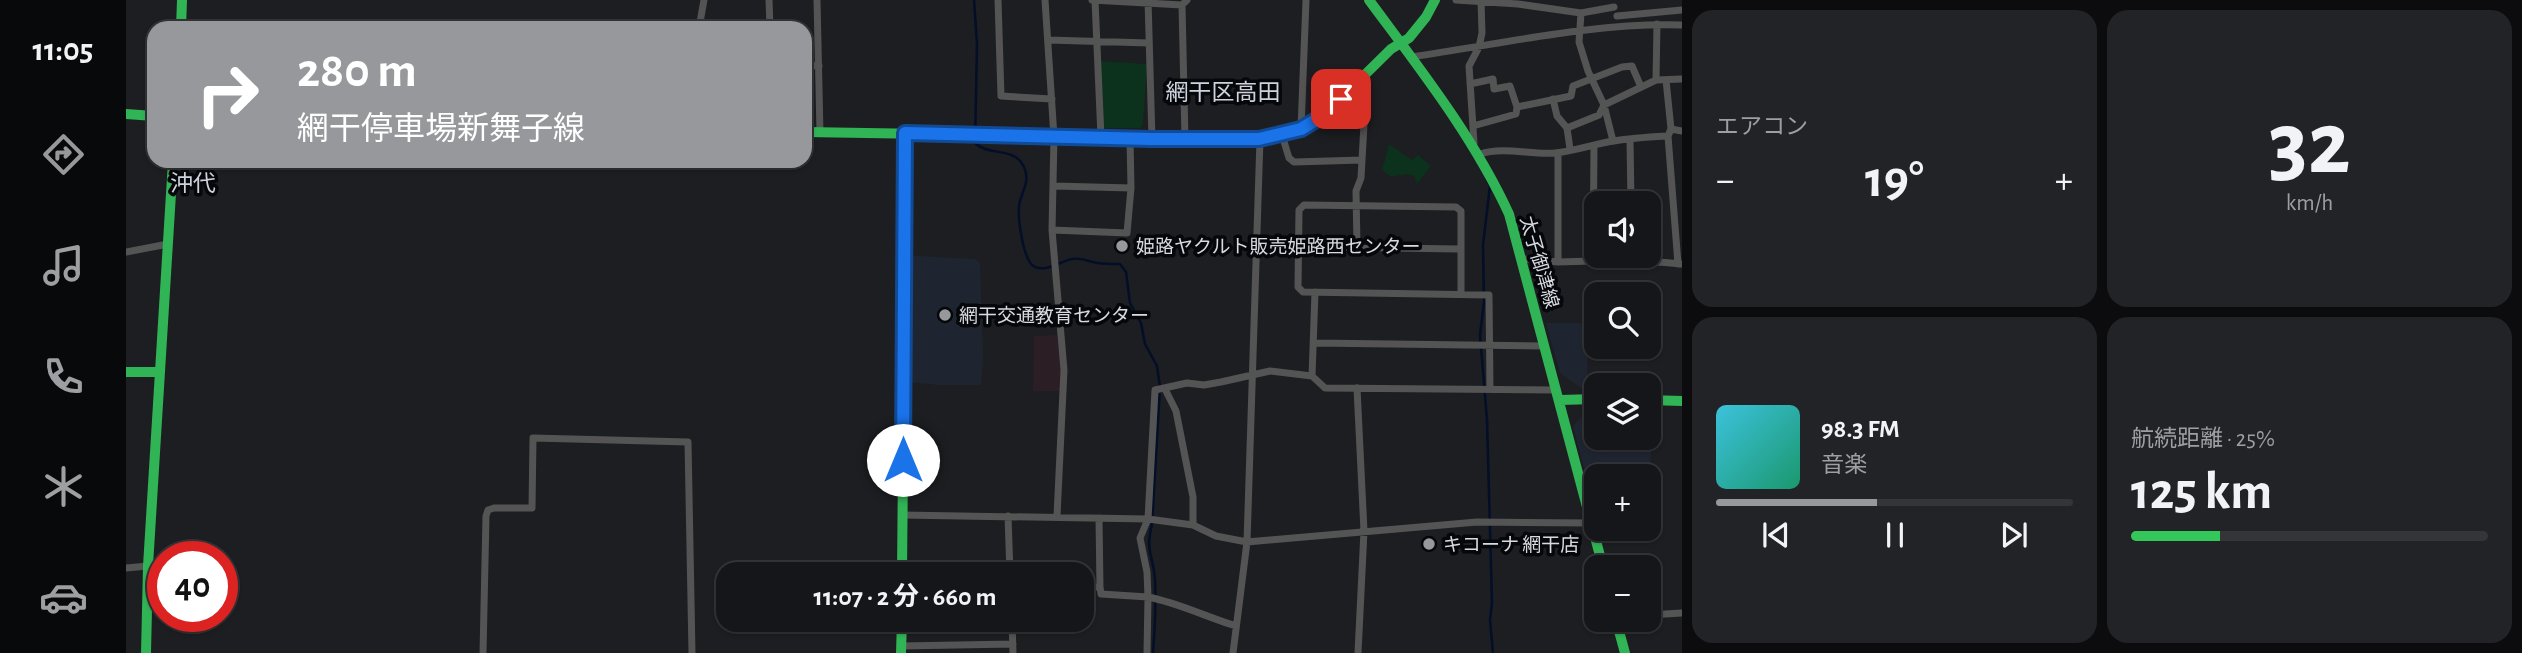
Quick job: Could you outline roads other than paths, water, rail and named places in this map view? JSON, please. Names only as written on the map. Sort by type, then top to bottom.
[{"type":"main road","points":[[181,21],[182,0]]},
{"type":"main road","points":[[812,132],[1152,139],[1259,139],[1282,135],[1301,129],[1324,115],[1358,81],[1416,32],[1436,0]]},
{"type":"main road","name":"太子御津線","points":[[1372,2],[1477,150],[1496,183],[1509,214],[1522,259],[1584,496]]},
{"type":"main road","points":[[126,114],[147,116]]},
{"type":"main road","points":[[902,562],[905,133]]},
{"type":"main road","points":[[149,541],[173,168]]},
{"type":"main road","points":[[126,372],[159,373]]},
{"type":"main road","points":[[1558,395],[1584,398]]},
{"type":"main road","points":[[1661,400],[1682,401]]},
{"type":"main road","points":[[146,653],[147,610]]},
{"type":"main road","points":[[901,632],[901,650]]},
{"type":"main road","points":[[1619,632],[1625,653]]},
{"type":"street","points":[[700,21],[704,0]]},
{"type":"street","points":[[769,0],[770,21]]},
{"type":"street","points":[[817,0],[820,133]]},
{"type":"street","points":[[998,0],[1001,96],[1052,99]]},
{"type":"street","points":[[1045,0],[1054,137],[1052,230],[1064,370],[1057,516]]},
{"type":"street","points":[[1101,137],[1094,0],[1184,2],[1185,139]]},
{"type":"street","points":[[1301,129],[1306,0]]},
{"type":"street","points":[[1456,0],[1518,2],[1581,13],[1615,8],[1682,10]]},
{"type":"street","points":[[1148,1],[1152,139]]},
{"type":"street","points":[[1479,1],[1482,33],[1469,66],[1477,150],[1558,153],[1613,141],[1682,131]]},
{"type":"street","points":[[1615,8],[1620,27]]},
{"type":"street","points":[[1581,13],[1579,42],[1604,105],[1613,141]]},
{"type":"street","points":[[1656,80],[1657,24]]},
{"type":"street","points":[[1410,57],[1620,27],[1682,25]]},
{"type":"street","points":[[1048,40],[1149,43]]},
{"type":"street","points":[[812,66],[819,66]]},
{"type":"street","points":[[1517,107],[1571,96],[1573,86],[1622,67],[1632,66],[1641,87]]},
{"type":"street","points":[[1470,84],[1493,79],[1494,89],[1510,86],[1517,107],[1516,114],[1473,126]]},
{"type":"street","points":[[1567,128],[1599,115],[1604,105],[1656,80],[1682,79]]},
{"type":"street","points":[[1661,262],[1680,264],[1666,80]]},
{"type":"street","points":[[1357,247],[1356,191],[1361,178],[1366,89],[1358,81]]},
{"type":"street","points":[[1553,99],[1557,116],[1567,128],[1570,149]]},
{"type":"street","points":[[1282,135],[1289,158],[1294,162],[1362,160]]},
{"type":"street","points":[[1052,230],[1127,233],[1131,188],[1130,138]]},
{"type":"street","points":[[1236,652],[1236,626],[1247,542],[1259,139]]},
{"type":"street","points":[[1630,139],[1631,191]]},
{"type":"street","points":[[1594,147],[1594,191]]},
{"type":"street","points":[[1558,153],[1558,262]]},
{"type":"street","points":[[1054,186],[1131,188]]},
{"type":"street","points":[[1461,293],[1461,211],[1456,207],[1304,205],[1299,210],[1298,287],[1303,292],[1489,295],[1490,389]]},
{"type":"street","points":[[126,253],[169,244]]},
{"type":"street","points":[[1256,246],[1461,249]]},
{"type":"street","points":[[1522,259],[1584,261]]},
{"type":"street","points":[[1312,376],[1315,292]]},
{"type":"street","points":[[1314,344],[1545,346]]},
{"type":"street","points":[[1147,653],[1149,597],[1140,538],[1148,519],[1155,390],[1187,383],[1204,385],[1270,371],[1312,376],[1325,388],[1490,389],[1558,395]]},
{"type":"street","points":[[1357,388],[1364,531],[1358,653]]},
{"type":"street","points":[[1161,390],[1176,411],[1193,497],[1193,525]]},
{"type":"street","points":[[483,653],[486,516],[488,510],[494,508],[532,508],[533,438],[688,442],[692,653]]},
{"type":"street","points":[[902,515],[1148,519],[1193,525],[1216,536],[1247,542],[1476,522],[1584,523]]},
{"type":"street","points":[[1008,516],[1010,562]]},
{"type":"street","points":[[1099,518],[1101,594],[1161,599],[1236,626]]},
{"type":"street","points":[[126,568],[147,566]]},
{"type":"street","points":[[1094,587],[1100,587]]},
{"type":"street","points":[[1661,614],[1682,613]]},
{"type":"street","points":[[901,650],[1013,649]]},
{"type":"waterway","points":[[974,0],[977,44],[975,143],[980,147],[1013,156],[1023,165],[1026,181],[1019,212],[1027,257],[1035,267],[1040,268],[1075,259],[1120,264],[1126,272],[1130,303],[1141,323],[1145,344],[1157,366],[1160,387],[1149,541],[1155,579],[1153,653]]},
{"type":"waterway","points":[[1486,178],[1490,186],[1483,245],[1484,302],[1480,335],[1487,420],[1492,603],[1490,620],[1493,653]]},
{"type":"place","name":"姫路ヤクルト販売姫路西センター","points":[[1122,246]]},
{"type":"place","name":"網干交通教育センター","points":[[945,315]]},
{"type":"place","name":"キコーナ 網干店","points":[[1429,544]]},
{"type":"district","name":"網干区高田","points":[[1223,92]]},
{"type":"district","name":"沖代","points":[[193,183]]}]
